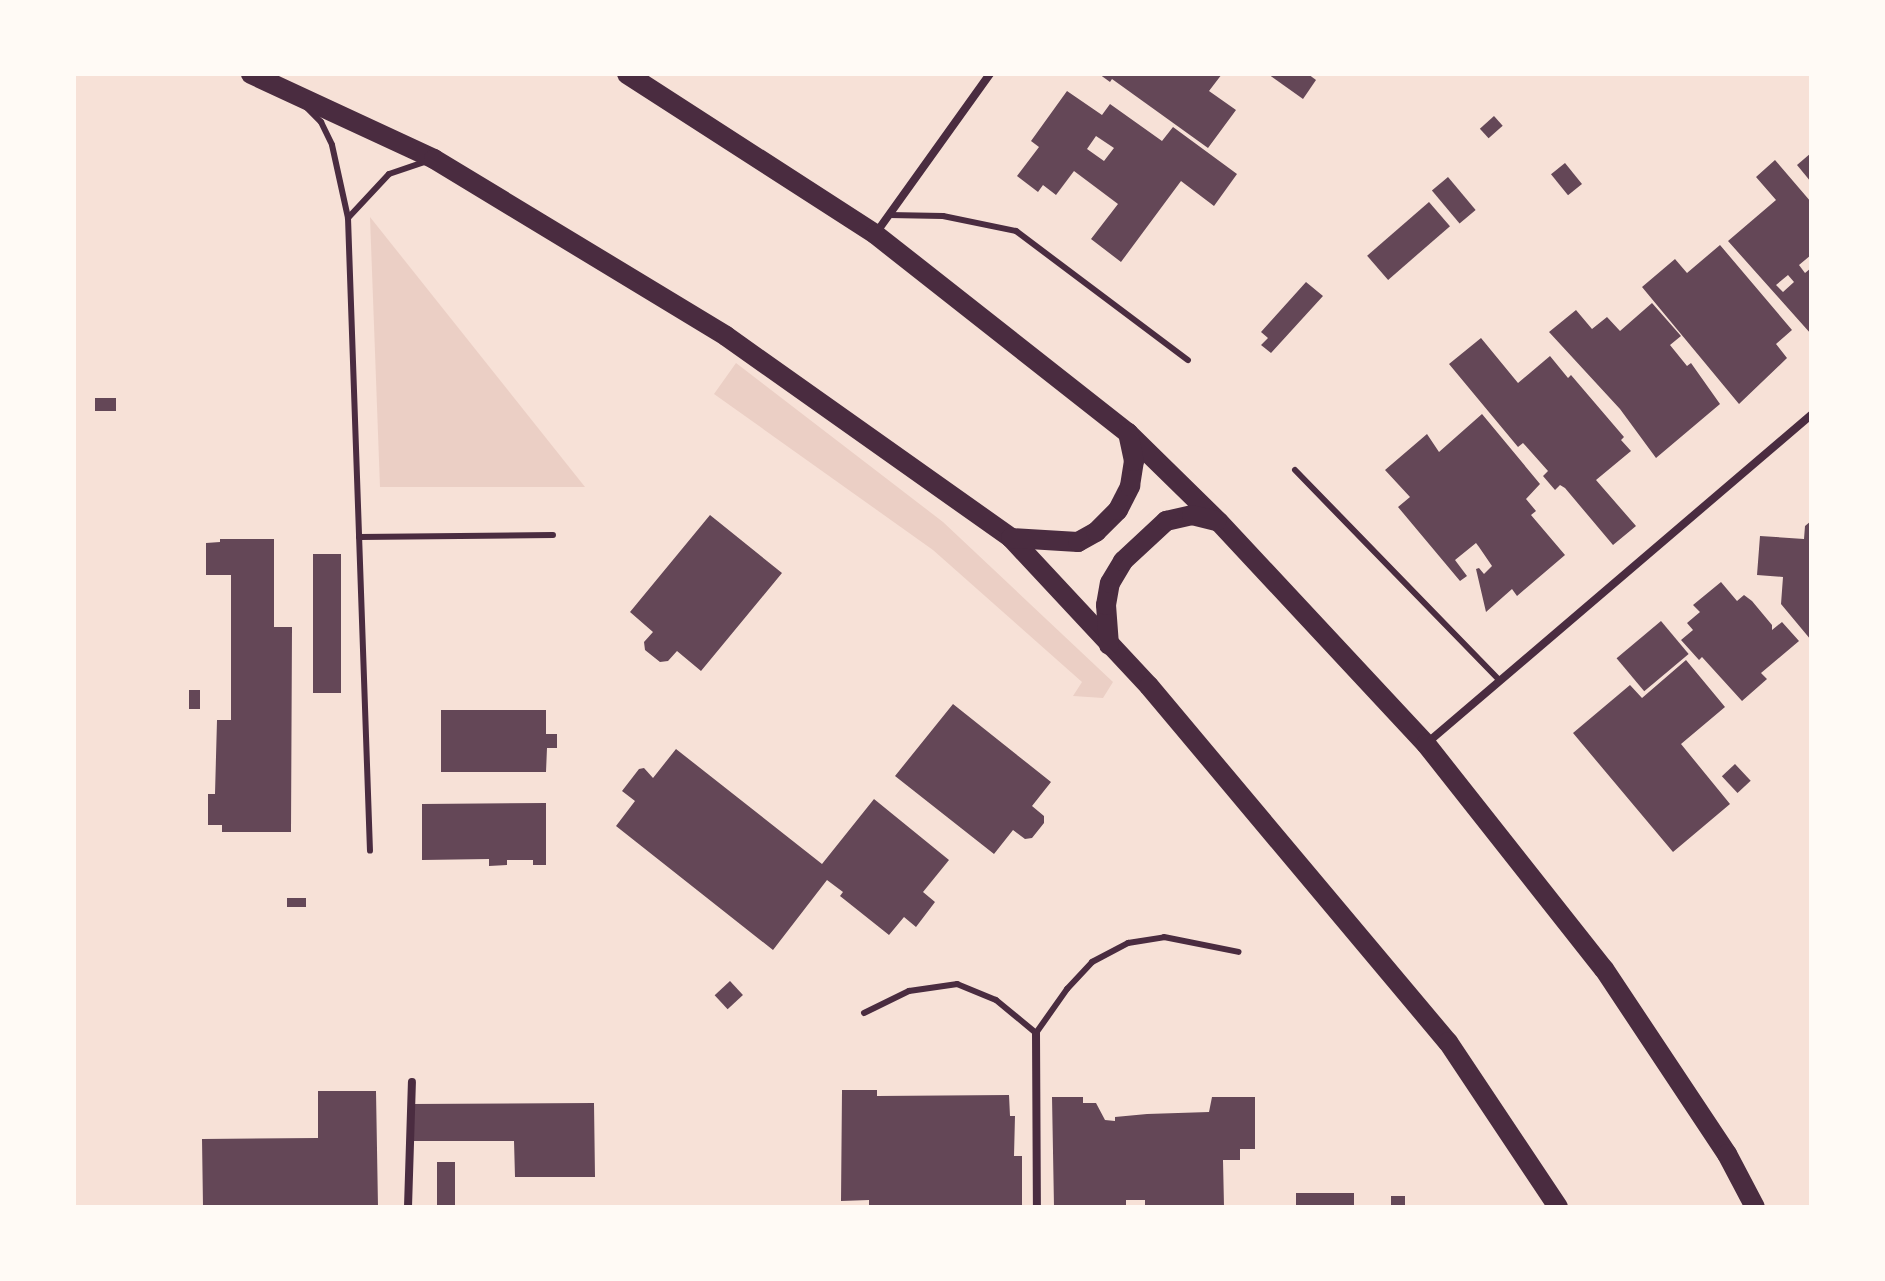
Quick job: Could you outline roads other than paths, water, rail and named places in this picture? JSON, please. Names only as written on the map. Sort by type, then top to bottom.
[{"type":"main road","points":[[251,74],[434,159],[726,336],[1011,538],[1149,686],[1448,1042],[1558,1207]]},
{"type":"main road","points":[[627,74],[875,234],[1128,433],[1219,522],[1426,744],[1604,969],[1727,1154],[1755,1207]]},
{"type":"main road","points":[[1011,538],[1078,542],[1096,532],[1118,510],[1130,486],[1134,461],[1128,433]]},
{"type":"main road","points":[[1109,645],[1106,605],[1110,583],[1123,561],[1166,521],[1192,515],[1219,522]]},
{"type":"street","points":[[875,234],[990,74]]},
{"type":"street","points":[[1426,744],[1811,415]]},
{"type":"street","points":[[1036,1033],[1037,1207]]},
{"type":"street","points":[[408,1207],[412,1082]]},
{"type":"lane","points":[[287,89],[321,122],[332,145],[348,218],[370,851]]},
{"type":"lane","points":[[348,218],[389,174],[434,159]]},
{"type":"lane","points":[[889,215],[943,216],[1016,231],[1188,360]]},
{"type":"lane","points":[[1295,470],[1500,681]]},
{"type":"lane","points":[[359,537],[553,535]]},
{"type":"lane","points":[[864,1013],[909,991],[957,984],[996,1000],[1036,1033],[1067,989],[1092,962],[1128,943],[1164,937],[1239,952]]}]
